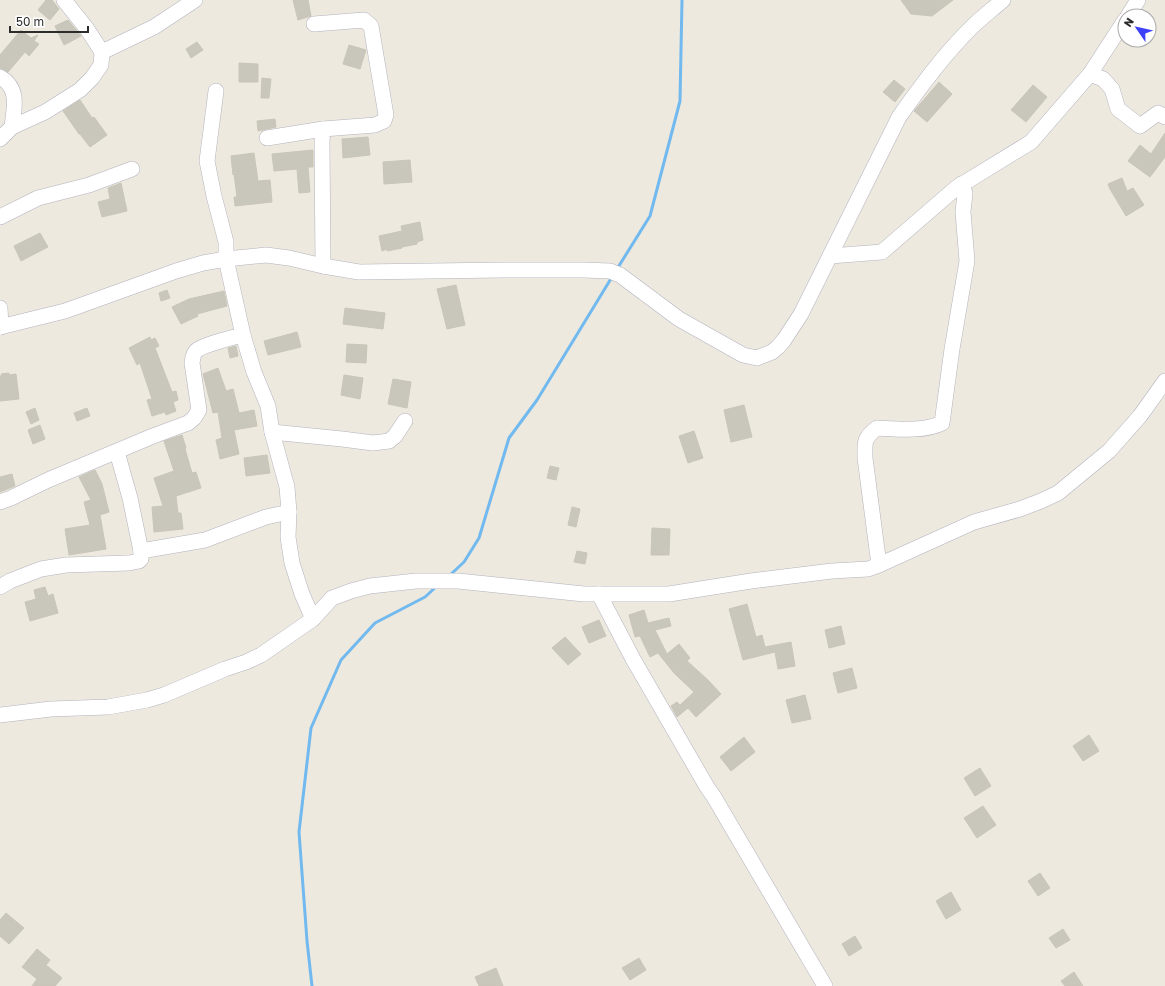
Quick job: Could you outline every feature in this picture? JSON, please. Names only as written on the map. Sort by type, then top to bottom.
[{"type":"street","points":[[0,139],[12,127],[46,112],[80,90],[92,78],[101,65],[102,52],[87,29],[64,0]]},
{"type":"street","points":[[102,52],[154,27],[195,0]]},
{"type":"street","points":[[0,308],[0,327],[65,311],[176,271],[203,263],[226,258],[266,255],[359,272],[583,270],[610,272],[620,275],[679,319],[743,355],[756,358],[772,352],[778,347],[801,314],[899,117],[918,90],[946,56],[973,26],[1003,0]]},
{"type":"street","points":[[267,138],[323,129],[375,125],[384,121],[386,115],[371,26],[364,20],[314,24]]},
{"type":"street","points":[[830,256],[882,252],[956,188],[1031,142],[1090,74],[1117,32]]},
{"type":"street","points":[[1090,74],[1103,79],[1112,89],[1118,109],[1140,126],[1158,113],[1165,117]]},
{"type":"street","points":[[0,77],[10,84],[15,98],[12,127]]},
{"type":"street","points":[[216,90],[207,161],[226,242],[226,258],[243,335],[249,357],[268,406],[272,432],[287,486],[289,512],[288,537],[292,563],[302,594],[313,619]]},
{"type":"street","points":[[323,129],[323,266]]},
{"type":"street","points":[[0,217],[38,198],[89,185],[132,170]]},
{"type":"street","points":[[879,565],[865,458],[865,442],[869,435],[877,428],[906,429],[934,427],[942,423],[952,349],[967,261],[963,212],[965,193],[962,184]]},
{"type":"street","points":[[0,502],[48,480],[188,423],[194,418],[199,410],[192,363],[193,356],[197,350],[203,347],[243,335]]},
{"type":"street","points":[[0,715],[51,710],[108,707],[148,700],[164,695],[261,655],[313,619],[332,598],[350,591],[370,586],[416,581],[458,581],[584,594],[669,594],[751,581],[832,571],[868,569],[974,522],[1020,509],[1058,492],[1109,451],[1140,416],[1165,381]]},
{"type":"street","points":[[272,432],[373,443],[389,441],[395,436],[405,421]]},
{"type":"street","points":[[0,587],[10,581],[41,569],[66,565],[130,563],[141,559],[141,551],[130,498],[116,452]]},
{"type":"street","points":[[141,551],[205,540],[266,517],[289,512]]},
{"type":"street","points":[[599,594],[633,658],[707,787],[825,986]]},
{"type":"building","points":[[46,0],[52,0],[59,9],[50,20],[38,10]]},
{"type":"building","points":[[293,0],[308,0],[311,16],[298,20]]},
{"type":"building","points":[[901,0],[953,0],[932,16],[911,14]]},
{"type":"building","points":[[68,20],[81,36],[64,45],[55,26]]},
{"type":"building","points":[[21,30],[31,38],[38,35],[34,41],[39,44],[29,56],[25,52],[8,72],[0,68],[0,55]]},
{"type":"building","points":[[197,42],[203,50],[191,58],[186,49]]},
{"type":"building","points":[[349,45],[366,50],[360,69],[343,64]]},
{"type":"building","points":[[239,63],[258,64],[258,82],[239,82]]},
{"type":"building","points":[[262,78],[271,79],[269,98],[261,98]]},
{"type":"building","points":[[894,80],[905,89],[895,102],[883,92]]},
{"type":"building","points":[[939,82],[952,94],[927,122],[914,111]]},
{"type":"building","points":[[1033,85],[1047,97],[1026,122],[1011,110]]},
{"type":"building","points":[[80,100],[92,118],[94,117],[107,135],[90,147],[63,111]]},
{"type":"building","points":[[275,119],[276,127],[258,131],[257,121]]},
{"type":"building","points":[[1165,133],[1165,157],[1150,177],[1128,161],[1140,145],[1151,154]]},
{"type":"building","points":[[368,137],[370,155],[343,158],[342,139]]},
{"type":"building","points":[[313,150],[313,167],[308,167],[310,192],[299,193],[297,169],[274,171],[272,154]]},
{"type":"building","points":[[254,153],[258,181],[270,180],[272,202],[235,206],[234,197],[237,197],[231,156]]},
{"type":"building","points":[[410,160],[412,182],[384,184],[383,162]]},
{"type":"building","points":[[1122,178],[1127,191],[1133,188],[1144,205],[1126,216],[1108,184]]},
{"type":"building","points":[[121,183],[127,211],[102,217],[98,202],[110,199],[108,188]]},
{"type":"building","points":[[420,222],[423,240],[417,242],[417,244],[382,251],[379,236],[402,231],[401,226]]},
{"type":"building","points":[[40,233],[48,247],[21,261],[14,246]]},
{"type":"building","points":[[456,285],[465,325],[447,329],[437,289]]},
{"type":"building","points":[[167,290],[170,298],[161,301],[159,293]]},
{"type":"building","points":[[224,291],[227,306],[197,314],[198,316],[181,324],[172,307],[189,299]]},
{"type":"building","points":[[345,308],[385,313],[383,329],[343,324]]},
{"type":"building","points":[[297,332],[301,347],[268,355],[264,341]]},
{"type":"building","points":[[150,337],[151,340],[155,338],[159,346],[155,348],[172,392],[176,391],[178,400],[173,402],[176,411],[166,415],[165,412],[152,416],[147,400],[152,399],[140,363],[137,365],[129,348]]},
{"type":"building","points":[[347,344],[367,345],[366,363],[346,362]]},
{"type":"building","points":[[236,346],[238,356],[230,358],[228,348]]},
{"type":"building","points":[[218,368],[226,391],[233,389],[239,413],[254,410],[257,426],[234,430],[239,454],[220,459],[216,440],[222,438],[218,412],[213,413],[203,374]]},
{"type":"building","points":[[9,373],[9,375],[16,374],[19,399],[0,401],[0,376],[2,376],[1,374]]},
{"type":"building","points":[[344,375],[363,378],[360,399],[341,395]]},
{"type":"building","points":[[393,379],[411,382],[407,408],[388,404]]},
{"type":"building","points":[[744,405],[752,437],[731,442],[724,410]]},
{"type":"building","points":[[35,408],[39,420],[31,424],[26,412]]},
{"type":"building","points":[[87,408],[90,416],[77,421],[74,413]]},
{"type":"building","points":[[40,425],[45,439],[33,444],[28,430]]},
{"type":"building","points":[[694,431],[703,458],[688,463],[679,436]]},
{"type":"building","points":[[182,435],[192,473],[196,472],[201,488],[176,496],[178,513],[181,513],[183,529],[154,532],[152,507],[163,506],[154,478],[174,471],[164,441]]},
{"type":"building","points":[[267,455],[270,473],[246,476],[244,458]]},
{"type":"building","points":[[550,466],[559,468],[556,480],[547,478]]},
{"type":"building","points":[[95,470],[102,484],[109,512],[100,515],[106,549],[69,555],[65,529],[90,525],[84,502],[91,500],[79,477]]},
{"type":"building","points":[[12,474],[15,486],[0,492],[0,477]]},
{"type":"building","points":[[572,507],[580,509],[576,527],[568,525]]},
{"type":"building","points":[[652,528],[670,529],[669,555],[651,555]]},
{"type":"building","points":[[577,551],[587,553],[585,564],[574,562]]},
{"type":"building","points":[[45,587],[48,596],[53,594],[58,613],[30,621],[25,602],[36,599],[34,590]]},
{"type":"building","points":[[747,604],[756,637],[762,635],[765,647],[791,642],[795,666],[778,669],[775,652],[743,660],[729,609]]},
{"type":"building","points":[[644,610],[648,623],[669,618],[671,626],[655,630],[667,654],[679,644],[690,658],[687,661],[721,694],[696,717],[688,708],[677,717],[671,706],[677,702],[680,705],[694,692],[674,673],[658,653],[650,657],[640,636],[635,637],[629,615]]},
{"type":"building","points":[[599,620],[606,636],[589,643],[582,627]]},
{"type":"building","points":[[841,626],[845,644],[829,648],[825,630]]},
{"type":"building","points":[[565,637],[581,654],[568,665],[552,648]]},
{"type":"building","points":[[852,668],[857,688],[838,693],[833,673]]},
{"type":"building","points":[[805,695],[811,719],[792,723],[786,700]]},
{"type":"building","points":[[1089,735],[1099,751],[1083,761],[1073,746]]},
{"type":"building","points":[[744,737],[755,752],[731,771],[720,757]]},
{"type":"building","points":[[980,768],[991,786],[975,796],[964,778]]},
{"type":"building","points":[[983,806],[996,825],[977,838],[964,818]]},
{"type":"building","points":[[1040,873],[1050,888],[1038,896],[1028,881]]},
{"type":"building","points":[[951,892],[961,910],[946,919],[936,901]]},
{"type":"building","points":[[6,913],[24,928],[9,944],[0,936],[0,920]]},
{"type":"building","points":[[1063,929],[1070,940],[1056,948],[1049,938]]},
{"type":"building","points":[[855,936],[862,948],[849,956],[842,944]]},
{"type":"building","points":[[37,949],[50,960],[46,965],[62,978],[55,986],[32,986],[37,979],[22,967]]},
{"type":"building","points":[[639,958],[646,970],[630,980],[622,968]]},
{"type":"building","points":[[496,968],[503,986],[479,986],[475,977]]},
{"type":"building","points":[[1074,972],[1083,986],[1065,986],[1061,981]]},
{"type":"waterway","points":[[617,269],[650,216],[680,101],[682,0]]},
{"type":"waterway","points":[[449,576],[464,562],[479,538],[509,438],[537,400],[612,277]]},
{"type":"waterway","points":[[312,986],[299,832],[311,728],[341,660],[375,623],[425,597],[437,586]]}]
